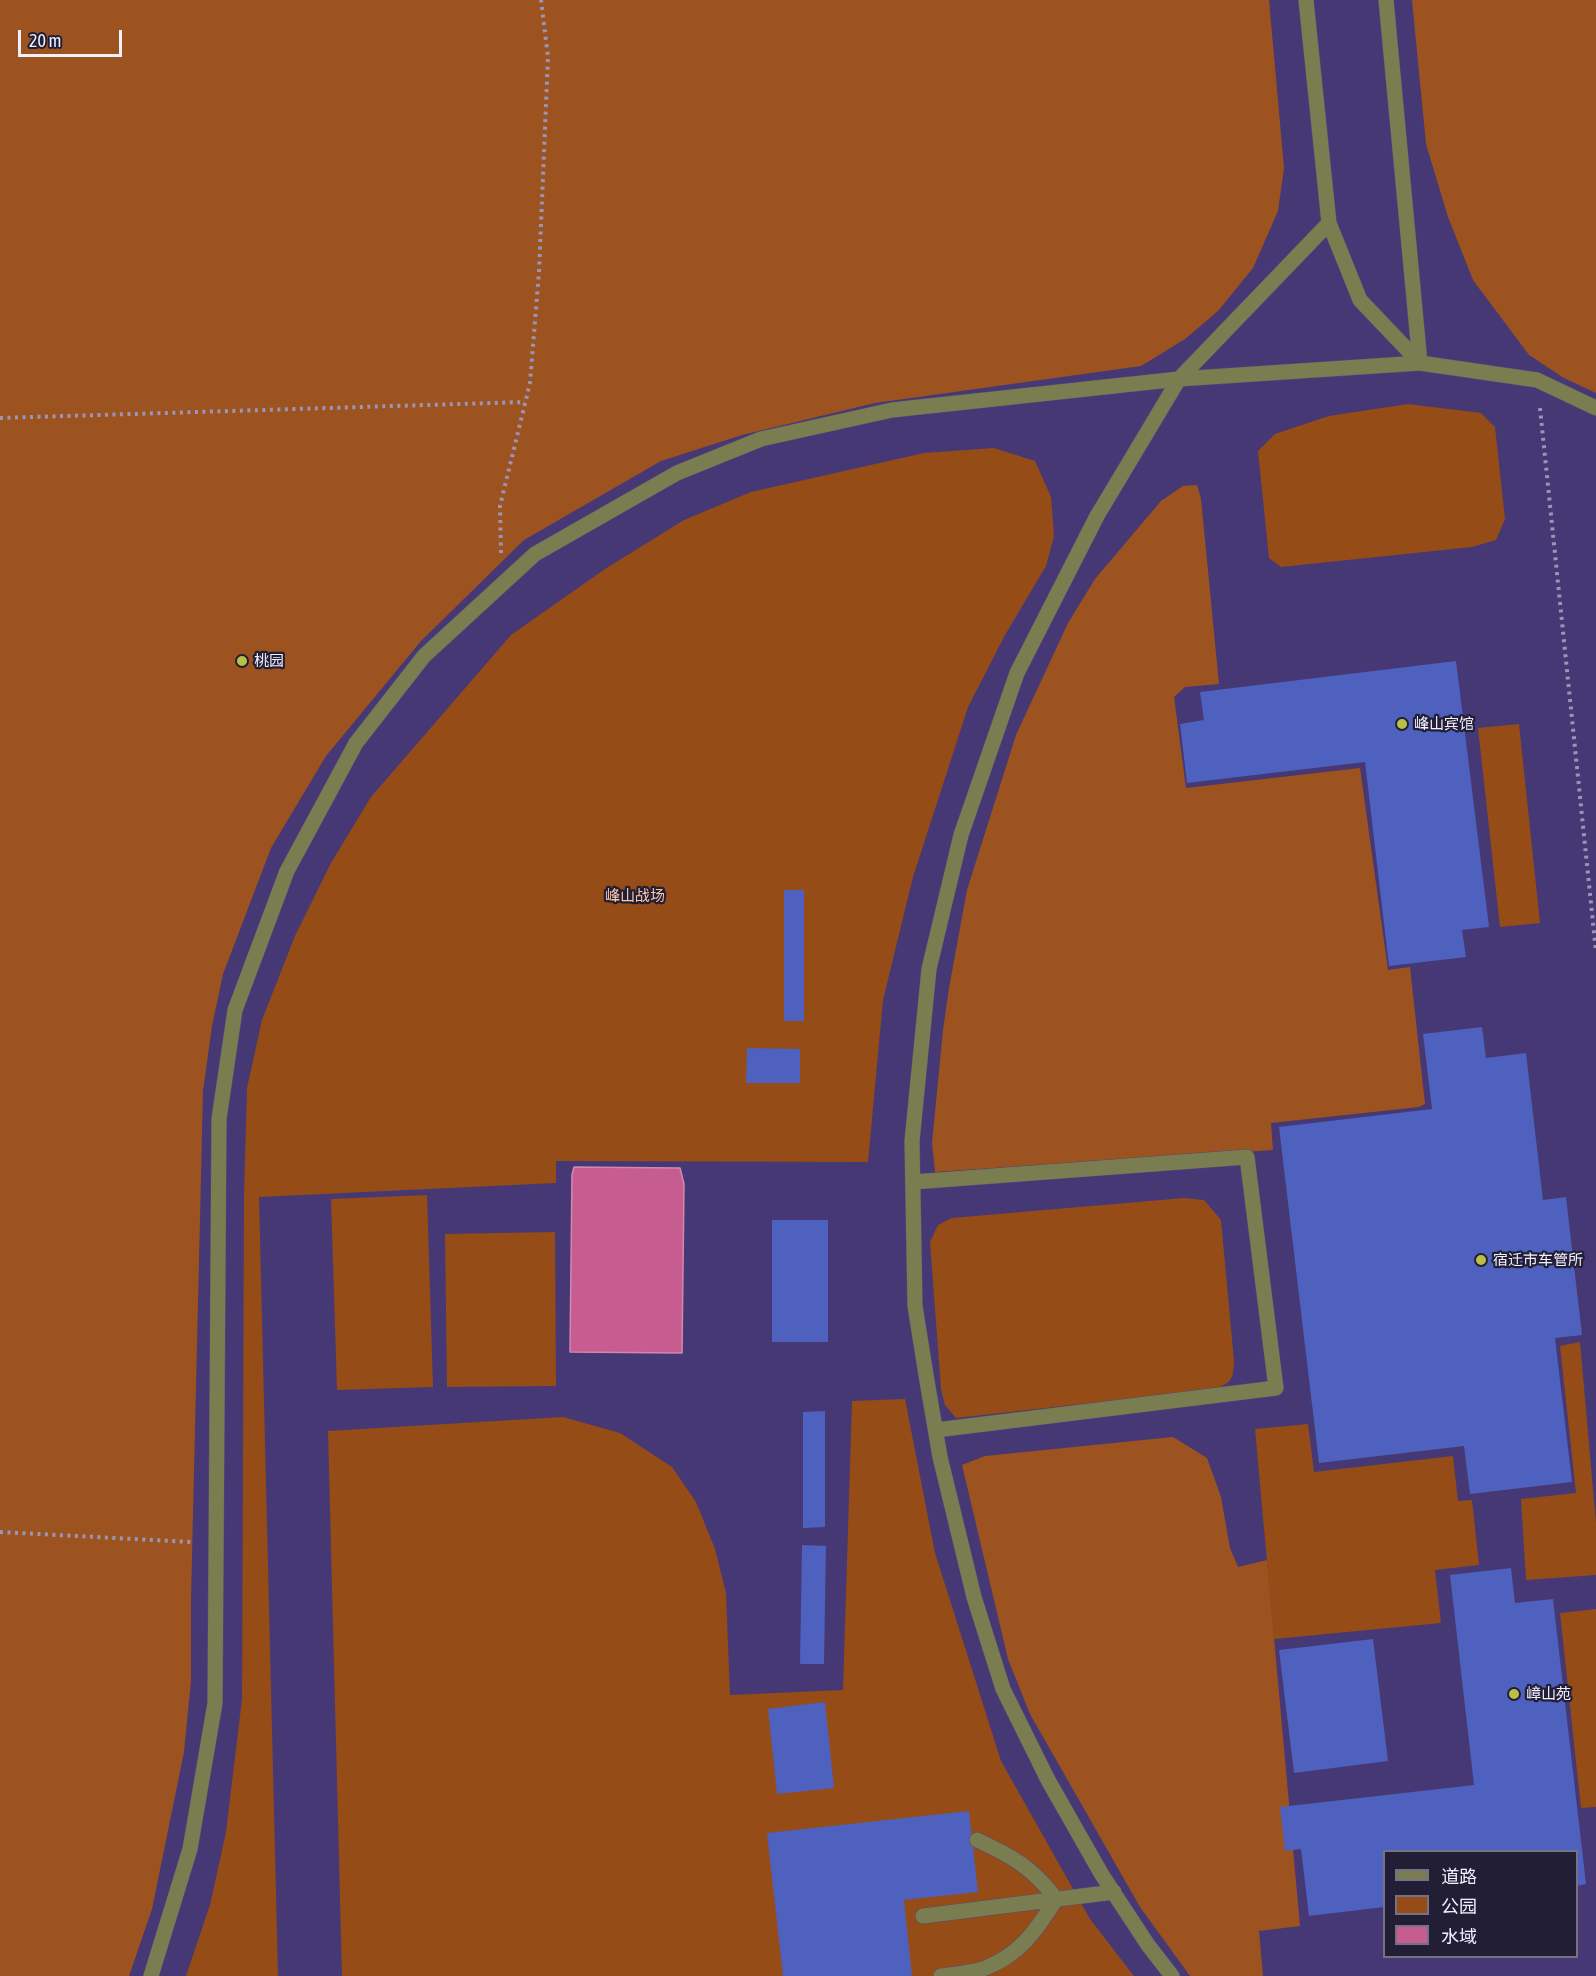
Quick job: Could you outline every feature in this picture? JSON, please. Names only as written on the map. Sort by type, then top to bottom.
[{"type":"lane","points":[[1306,0],[1329,224],[1360,300],[1420,363]]},
{"type":"lane","points":[[1386,0],[1420,363]]},
{"type":"lane","points":[[1172,1976],[1148,1945],[1114,1892],[1048,1780],[1003,1689],[974,1597],[940,1457],[915,1306],[912,1141],[928,969],[961,835],[1017,673],[1097,516],[1179,379],[1329,224]]},
{"type":"lane","points":[[151,1976],[190,1849],[215,1703],[219,1119],[235,1010],[287,871],[356,743],[424,656],[535,554],[677,473],[761,439],[892,410],[1179,379],[1420,363],[1537,380],[1596,408]]},
{"type":"lane","points":[[913,1182],[1247,1157],[1276,1388],[936,1430]]},
{"type":"lane","points":[[977,1840],[1009,1854],[1042,1881],[1056,1899]]},
{"type":"lane","points":[[923,1916],[1114,1892]]},
{"type":"lane","points":[[941,1976],[982,1969],[1010,1955],[1028,1940],[1056,1899]]},
{"type":"path","points":[[504,583],[499,539],[500,506],[530,383],[539,272],[548,57],[541,0]]},
{"type":"path","points":[[1537,380],[1596,952]]},
{"type":"path","points":[[0,418],[525,402]]},
{"type":"path","points":[[0,1532],[217,1543]]},
{"type":"shaded area","points":[[0,0],[1596,0],[1596,1976],[0,1976]]},
{"type":"shaded area","points":[[0,0],[1269,0],[1284,168],[1278,211],[1253,268],[1218,311],[1185,339],[1141,366],[875,403],[742,435],[661,461],[524,540],[421,641],[326,756],[271,848],[223,974],[212,1026],[203,1091],[191,1681],[184,1752],[152,1909],[129,1976],[0,1976]]},
{"type":"shaded area","points":[[1412,0],[1596,0],[1596,393],[1564,378],[1529,355],[1473,280],[1448,217],[1426,144]]},
{"type":"shaded area","points":[[1197,485],[1201,499],[1219,684],[1185,687],[1174,697],[1186,788],[1360,768],[1388,970],[1410,967],[1425,1104],[1419,1107],[1271,1123],[1273,1150],[935,1172],[932,1143],[943,1030],[967,890],[1016,735],[1068,623],[1095,579],[1161,501],[1183,486]]},
{"type":"shaded area","points":[[1173,1437],[1207,1458],[1221,1497],[1230,1548],[1238,1567],[1267,1560],[1300,1926],[1259,1931],[1263,1976],[1190,1976],[1140,1907],[1030,1714],[1008,1659],[962,1465],[985,1456]]},
{"type":"green space","points":[[1408,404],[1481,413],[1495,427],[1505,519],[1496,540],[1472,547],[1281,567],[1269,558],[1258,451],[1275,434],[1329,416]]},
{"type":"green space","name":"峰山战场","points":[[994,448],[1035,461],[1051,497],[1054,536],[1046,566],[1005,635],[968,707],[913,877],[883,1000],[868,1162],[556,1161],[556,1183],[259,1197],[278,1976],[186,1976],[210,1905],[226,1832],[242,1699],[244,1197],[247,1088],[262,1020],[295,936],[331,863],[371,797],[511,635],[605,569],[684,520],[751,492],[924,453]]},
{"type":"green space","points":[[1519,724],[1540,923],[1500,927],[1478,728]]},
{"type":"green space","points":[[427,1195],[433,1387],[337,1390],[331,1199]]},
{"type":"green space","points":[[1184,1198],[1204,1200],[1221,1220],[1234,1361],[1232,1376],[1228,1382],[1215,1389],[956,1418],[945,1405],[941,1389],[930,1242],[938,1225],[952,1218]]},
{"type":"green space","points":[[555,1232],[556,1386],[447,1387],[445,1234]]},
{"type":"green space","points":[[1580,1342],[1596,1523],[1596,1575],[1526,1580],[1521,1499],[1576,1493],[1560,1346]]},
{"type":"green space","points":[[905,1399],[935,1553],[1001,1761],[1090,1919],[1134,1976],[342,1976],[328,1431],[563,1417],[620,1433],[672,1467],[696,1502],[715,1549],[726,1593],[730,1695],[843,1690],[852,1401]]},
{"type":"green space","points":[[1308,1424],[1314,1472],[1453,1456],[1458,1501],[1472,1500],[1479,1565],[1435,1570],[1441,1623],[1274,1639],[1255,1429]]},
{"type":"green space","points":[[1596,1609],[1596,1807],[1581,1808],[1560,1613]]},
{"type":"water","points":[[574,1167],[680,1168],[684,1184],[682,1353],[570,1352],[572,1175]]},
{"type":"building","points":[[1456,661],[1489,927],[1462,930],[1466,957],[1389,966],[1365,762],[1187,783],[1180,724],[1204,720],[1200,692]]},
{"type":"building","points":[[784,890],[804,890],[804,1021],[784,1021]]},
{"type":"building","points":[[1482,1027],[1486,1058],[1526,1053],[1543,1200],[1566,1197],[1582,1335],[1555,1338],[1572,1482],[1470,1494],[1464,1446],[1319,1463],[1279,1127],[1432,1109],[1423,1034]]},
{"type":"building","points":[[747,1048],[800,1049],[800,1083],[746,1083]]},
{"type":"building","points":[[772,1220],[828,1220],[828,1342],[772,1342]]},
{"type":"building","points":[[825,1411],[825,1527],[803,1528],[803,1412]]},
{"type":"building","points":[[802,1545],[826,1546],[824,1664],[800,1664]]},
{"type":"building","name":"嶂山苑","points":[[1511,1568],[1515,1603],[1553,1599],[1586,1884],[1578,1886],[1578,1850],[1383,1850],[1383,1907],[1309,1916],[1301,1849],[1285,1851],[1280,1807],[1474,1785],[1450,1575]]},
{"type":"building","points":[[1373,1639],[1388,1761],[1294,1773],[1279,1650]]},
{"type":"building","points":[[825,1702],[834,1788],[777,1794],[768,1709]]},
{"type":"building","points":[[969,1811],[978,1892],[904,1900],[912,1976],[783,1976],[767,1833]]},
{"type":"place","name":"桃园","points":[[242,661]]},
{"type":"place","name":"峰山宾馆","points":[[1402,724]]},
{"type":"place","name":"宿迁市车管所","points":[[1481,1260]]},
{"type":"place","name":"嶂山苑","points":[[1514,1694]]}]
